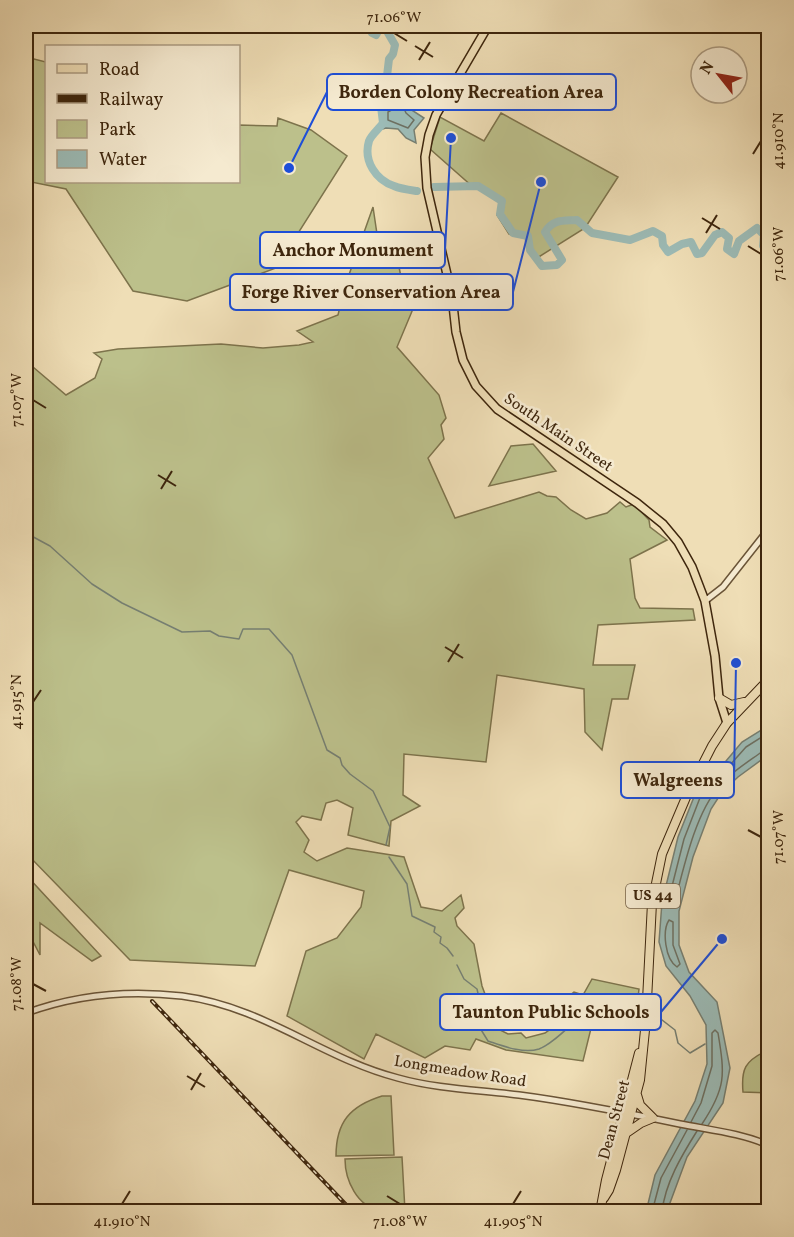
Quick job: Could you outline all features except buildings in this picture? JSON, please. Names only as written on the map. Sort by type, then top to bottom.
[{"type":"highway","name":"US 44","points":[[727,723],[768,680]]},
{"type":"highway","points":[[719,698],[734,705],[741,704],[750,698]]},
{"type":"highway","name":"Dean Street","points":[[604,1198],[611,1186],[625,1134],[627,1113],[636,1095],[642,1069],[651,918],[659,865],[668,838],[690,789],[727,723]]},
{"type":"highway","name":"Dean Street","points":[[600,1212],[606,1179],[627,1113],[643,1047]]},
{"type":"highway","points":[[625,1134],[654,1118],[640,1105],[636,1095]]},
{"type":"main road","name":"South Main Street","points":[[488,26],[436,115],[425,157],[427,188],[452,296],[456,332],[463,360],[476,386],[497,409],[638,503],[663,524],[688,559],[705,601]]},
{"type":"main road","points":[[705,601],[716,664],[719,698],[727,723]]},
{"type":"main road","points":[[716,664],[717,711],[727,723]]},
{"type":"street","points":[[705,601],[723,587],[768,530]]},
{"type":"street","name":"Longmeadow Road","points":[[26,1013],[57,1003],[125,994],[192,998],[243,1011],[282,1027],[353,1063],[397,1078],[522,1095],[627,1113],[741,1136],[768,1145]]},
{"type":"green space","points":[[26,57],[45,62],[45,183],[240,183],[240,125],[277,126],[278,118],[311,130],[347,156],[276,268],[187,301],[133,291],[66,189],[26,181]]},
{"type":"green space","points":[[501,113],[618,177],[585,228],[537,258],[531,254],[528,239],[509,234],[497,215],[501,204],[484,190],[473,187],[430,149],[440,117],[484,141]]},
{"type":"green space","points":[[373,207],[381,261],[386,251],[398,262],[401,277],[416,279],[415,285],[423,285],[397,347],[439,395],[446,418],[441,425],[444,439],[428,458],[455,518],[539,492],[556,497],[586,519],[607,513],[620,502],[626,507],[634,504],[649,520],[650,527],[667,540],[630,559],[635,598],[640,608],[693,609],[695,620],[598,625],[593,665],[635,665],[628,699],[612,699],[602,750],[585,732],[584,689],[497,675],[486,762],[404,754],[403,795],[420,806],[391,821],[389,846],[348,835],[353,808],[337,800],[326,803],[321,820],[302,816],[296,822],[309,840],[304,852],[317,861],[347,848],[404,857],[421,907],[442,911],[461,895],[464,908],[455,918],[457,926],[474,944],[482,986],[498,1029],[508,1034],[521,1033],[526,1038],[545,1033],[570,1015],[564,1000],[574,992],[583,995],[592,979],[639,989],[636,1014],[596,1008],[583,1061],[506,1050],[476,1039],[470,1050],[445,1046],[425,1058],[376,1034],[364,1059],[287,1016],[306,951],[337,938],[361,907],[364,891],[289,870],[255,966],[130,960],[26,853],[26,361],[66,395],[95,378],[102,359],[94,353],[118,349],[221,344],[263,348],[313,342],[297,331],[338,315],[345,286]]},
{"type":"green space","points":[[533,444],[556,471],[489,486],[511,446]]},
{"type":"green space","points":[[26,874],[101,956],[92,961],[40,923],[40,955],[26,928]]},
{"type":"green space","points":[[766,899],[768,901],[768,955],[763,941]]},
{"type":"green space","points":[[768,1051],[768,1093],[743,1092],[746,1067],[753,1058]]},
{"type":"green space","points":[[382,1096],[391,1096],[394,1155],[336,1156],[339,1134],[347,1117],[361,1105]]},
{"type":"green space","points":[[402,1157],[405,1211],[384,1212],[365,1204],[350,1184],[345,1159]]},
{"type":"water","points":[[398,88],[409,91],[417,89],[416,98],[410,109],[424,118],[414,130],[416,143],[406,138],[398,129],[379,130],[377,128],[382,119],[381,107],[393,104],[396,100],[395,91]]},
{"type":"water","points":[[768,726],[768,755],[722,792],[711,809],[693,857],[679,911],[679,945],[689,972],[717,1002],[730,1068],[723,1103],[687,1157],[667,1211],[646,1212],[655,1175],[695,1101],[707,1064],[706,1025],[690,996],[666,966],[659,942],[662,902],[678,837],[698,787],[726,761],[742,742]]},
{"type":"waterway","points":[[362,26],[368,27],[376,35],[381,26]]},
{"type":"waterway","points":[[384,26],[395,45],[389,59],[387,76],[380,98],[383,123],[370,139],[368,156],[372,169],[382,179],[397,187],[417,191]]},
{"type":"waterway","points":[[434,187],[478,186],[502,201],[500,214],[513,233],[528,236],[530,250],[542,266],[557,265],[562,260],[545,232],[551,225],[567,220],[577,220],[592,233],[630,240],[653,231],[662,236],[663,245],[668,252],[691,242],[697,254],[702,253],[715,235],[722,232],[729,238],[727,249],[734,254],[739,241],[757,228],[764,235],[763,246],[768,251]]},
{"type":"waterway","points":[[26,533],[50,546],[92,584],[122,603],[182,632],[210,631],[219,636],[239,639],[243,629],[269,629],[292,655],[327,750],[340,758],[342,765],[350,774],[373,791],[390,827],[386,845]]},
{"type":"waterway","points":[[389,857],[407,884],[412,916],[435,927],[434,932],[441,937],[440,943],[453,956]]},
{"type":"waterway","points":[[457,965],[464,979],[477,989],[482,1011],[480,1028],[488,1041],[513,1049],[526,1051],[545,1046],[567,1029],[592,1004],[617,1004],[640,1010]]},
{"type":"waterway","points":[[653,1013],[675,1030],[678,1043],[690,1053],[705,1044]]},
{"type":"railway","points":[[152,1001],[353,1212]]},
{"type":"place","name":"Anchor Monument","points":[[451,138]]},
{"type":"place","name":"Borden Colony Recreation Area","points":[[289,168]]},
{"type":"place","name":"Forge River Conservation Area","points":[[541,182]]},
{"type":"place","name":"Walgreens","points":[[736,663]]},
{"type":"place","name":"Taunton Public Schools","points":[[722,939]]}]
